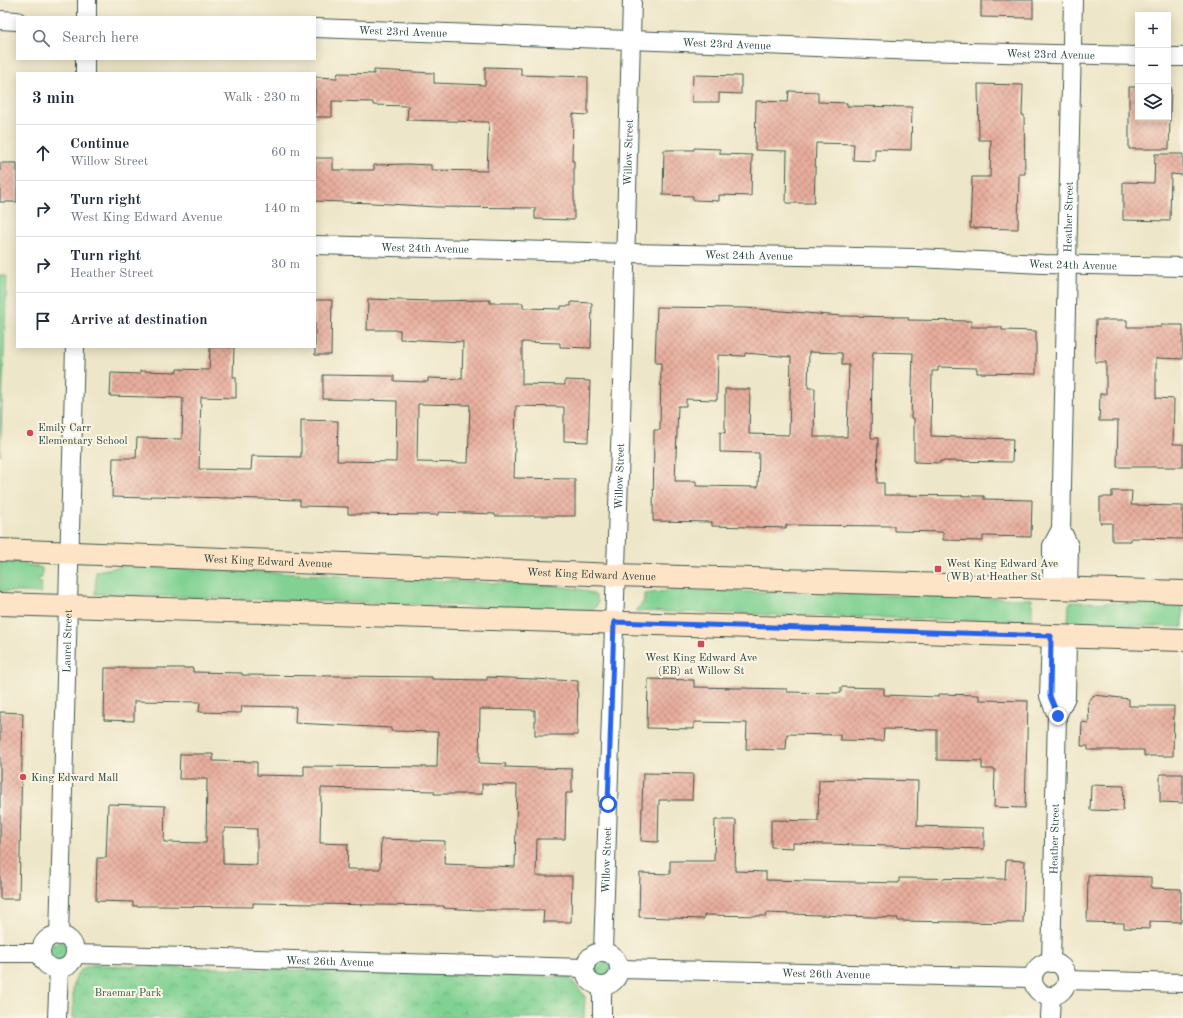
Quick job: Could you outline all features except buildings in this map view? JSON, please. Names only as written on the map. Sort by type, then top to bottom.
[{"type":"main road","name":"West King Edward Avenue","points":[[0,550],[615,575],[1183,592]]},
{"type":"main road","points":[[0,604],[1183,640]]},
{"type":"street","points":[[87,0],[87,16]]},
{"type":"street","name":"Willow Street","points":[[603,952],[632,0]]},
{"type":"street","name":"Heather Street","points":[[1060,589],[1069,546],[1061,529],[1073,0]]},
{"type":"street","points":[[0,20],[16,21]]},
{"type":"street","name":"West 23rd Avenue","points":[[316,28],[919,51],[1135,56]]},
{"type":"street","points":[[1171,57],[1183,57]]},
{"type":"street","points":[[85,60],[85,72]]},
{"type":"street","name":"West 24th Avenue","points":[[316,245],[625,253],[908,258],[1183,267]]},
{"type":"street","name":"Laurel Street","points":[[59,936],[75,348]]},
{"type":"street","name":"Heather Street","points":[[1051,962],[1058,716],[1066,697],[1059,637]]},
{"type":"street","points":[[52,936],[59,936],[71,942],[75,954],[70,965],[59,969],[46,965],[41,953],[42,946],[46,940],[52,936]]},
{"type":"street","points":[[603,952],[610,953],[614,957],[619,969],[614,981],[602,986],[590,981],[586,975],[585,968],[591,956],[596,953],[603,952]]},
{"type":"street","points":[[0,953],[41,953]]},
{"type":"street","name":"West 26th Avenue","points":[[75,954],[585,968]]},
{"type":"street","points":[[1051,962],[1061,966],[1067,975],[1067,980],[1062,992],[1051,996],[1038,991],[1034,978],[1039,967],[1051,962]]},
{"type":"street","points":[[57,1018],[59,969]]},
{"type":"street","name":"West 26th Avenue","points":[[619,969],[1034,978]]},
{"type":"street","points":[[1067,980],[1183,984]]},
{"type":"street","points":[[602,986],[602,1018]]},
{"type":"street","points":[[1050,1018],[1051,996]]},
{"type":"green space","points":[[0,276],[7,276],[0,455]]},
{"type":"green space","points":[[0,561],[16,562],[42,568],[42,578],[38,578],[39,583],[41,583],[41,593],[0,591]]},
{"type":"green space","points":[[125,566],[561,586],[584,590],[595,595],[598,601],[596,607],[591,610],[583,610],[95,594],[96,571]]},
{"type":"green space","points":[[675,590],[1032,599],[1032,622],[636,611],[644,601],[644,594]]},
{"type":"green space","points":[[1071,602],[1183,604],[1183,627],[1070,624],[1068,622],[1069,604]]},
{"type":"green space","points":[[59,942],[67,945],[70,953],[67,961],[59,964],[51,961],[48,953],[51,945]]},
{"type":"green space","points":[[603,957],[611,960],[614,968],[611,976],[603,979],[595,976],[592,968],[595,960]]},
{"type":"green space","name":"Braemar Park","points":[[93,965],[569,977],[585,996],[584,1018],[73,1018],[73,993],[76,978],[79,972]]},
{"type":"place","name":"Emily Carr Elementary School","points":[[30,433]]},
{"type":"place","name":"West King Edward Ave (WB) at Heather St","points":[[938,569]]},
{"type":"place","name":"West King Edward Ave (EB) at Willow St","points":[[701,644]]},
{"type":"place","name":"King Edward Mall","points":[[23,777]]},
{"type":"route","points":[[608,804],[614,622],[1051,636],[1050,696],[1058,716]]}]
